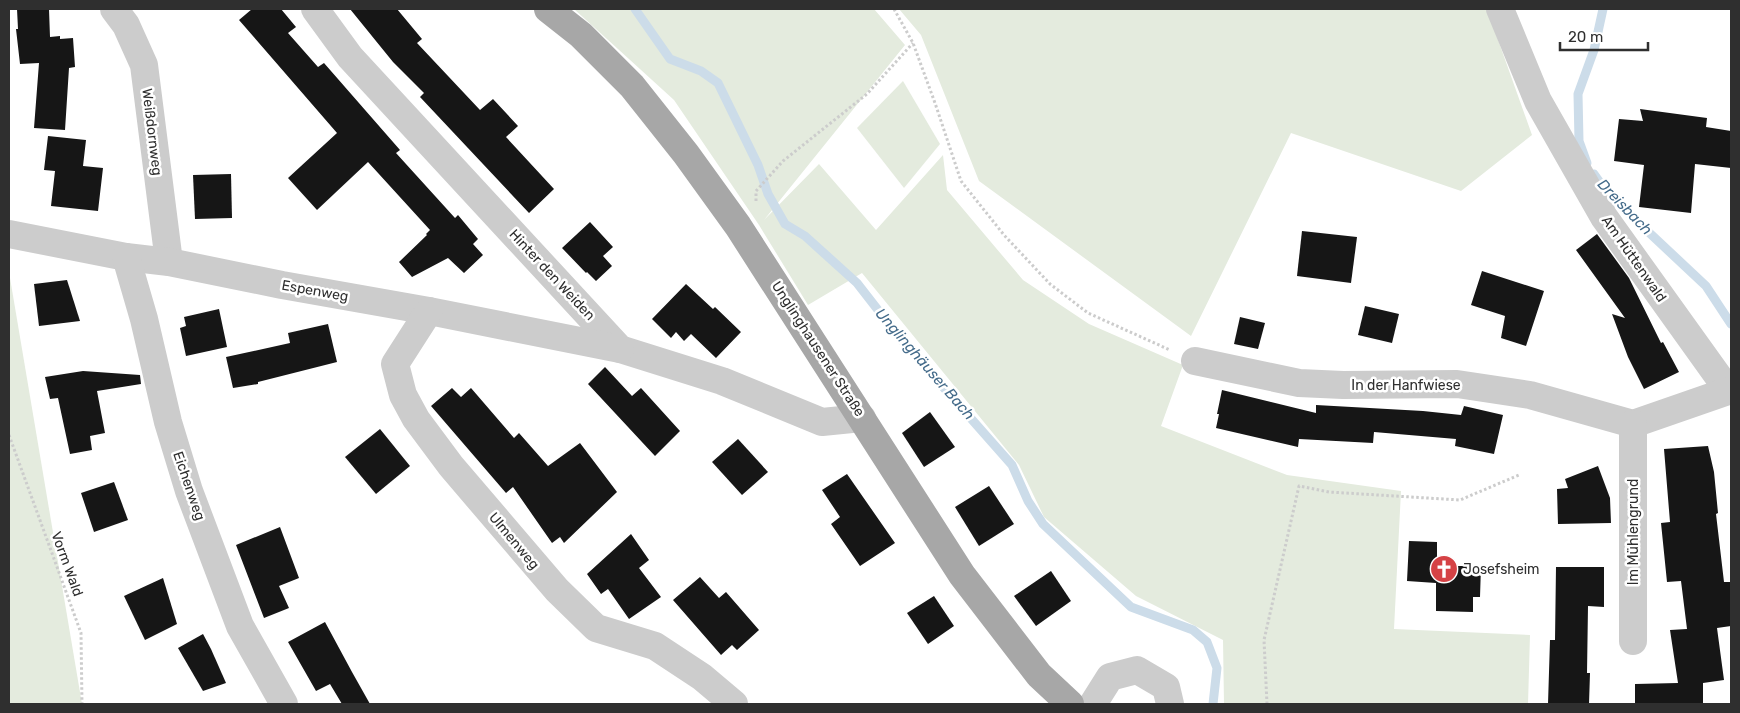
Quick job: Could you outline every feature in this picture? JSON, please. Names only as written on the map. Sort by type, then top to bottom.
[{"type":"main road","name":"Unglinghausener Straße","points":[[548,9],[581,35],[632,86],[686,154],[738,226],[962,575],[1040,675],[1070,704]]},
{"type":"street","name":"Weißdornweg","points":[[114,9],[126,25],[144,65],[169,262]]},
{"type":"street","name":"Hinter den Weiden","points":[[314,9],[350,57],[620,349],[722,381],[822,422],[862,418]]},
{"type":"street","name":"Am Hüttenwald","points":[[1500,9],[1538,102],[1604,217],[1730,390]]},
{"type":"street","name":"Espenweg","points":[[9,234],[126,257],[169,262],[620,349]]},
{"type":"street","name":"Eichenweg","points":[[126,257],[144,319],[168,422],[189,491],[240,626],[284,704]]},
{"type":"street","name":"Ulmenweg","points":[[429,311],[395,364],[403,395],[416,419],[451,466],[556,590],[596,628],[655,646],[702,677],[734,704]]},
{"type":"street","name":"In der Hanfwiese","points":[[1195,361],[1299,382],[1343,385],[1457,384],[1530,395],[1633,424]]},
{"type":"street","points":[[1633,424],[1730,390]]},
{"type":"street","name":"Im Mühlengrund","points":[[1633,424],[1634,641]]},
{"type":"street","points":[[1093,704],[1110,677],[1137,670],[1166,687],[1170,704]]},
{"type":"path","points":[[894,9],[913,43],[961,180],[1004,235],[1050,284],[1088,313],[1195,361]]},
{"type":"path","points":[[756,191],[783,161],[867,94],[913,43]]},
{"type":"path","name":"Vorm Wald","points":[[9,435],[81,633],[82,704]]},
{"type":"path","points":[[1267,704],[1264,640],[1299,486],[1329,492],[1460,500],[1519,475]]},
{"type":"shaded area","points":[[574,9],[874,9],[905,45],[764,220],[819,164],[876,230],[943,155],[947,190],[1023,280],[1089,324],[1183,365],[1161,426],[1287,475],[1401,491],[1394,629],[1530,635],[1528,704],[1224,704],[1223,640],[1136,596],[1044,517],[1019,465],[862,273],[808,305],[759,225],[674,100]]},
{"type":"shaded area","points":[[899,9],[1487,9],[1532,135],[1461,191],[1291,133],[1191,336],[979,181],[921,35]]},
{"type":"shaded area","points":[[903,81],[940,144],[904,188],[857,128]]},
{"type":"shaded area","points":[[9,272],[82,704],[9,704]]},
{"type":"building","points":[[17,9],[49,9],[50,37],[60,36],[60,39],[73,38],[75,67],[69,68],[65,130],[34,128],[39,63],[20,64],[16,29],[18,29]]},
{"type":"building","points":[[252,9],[281,9],[296,27],[288,33],[318,67],[324,63],[400,150],[396,153],[455,218],[458,215],[478,239],[473,244],[483,255],[464,273],[448,258],[412,277],[399,262],[430,230],[368,162],[317,210],[288,178],[337,133],[239,20]]},
{"type":"building","points":[[350,9],[397,9],[422,39],[417,43],[480,110],[493,99],[518,126],[506,137],[554,189],[529,213],[420,97],[424,93],[393,62]]},
{"type":"building","points":[[1640,109],[1707,118],[1706,127],[1731,131],[1731,168],[1695,164],[1691,213],[1639,207],[1644,165],[1614,161],[1619,119],[1643,121]]},
{"type":"building","points":[[48,136],[86,140],[83,166],[103,168],[98,211],[51,206],[55,171],[44,170]]},
{"type":"building","points":[[231,174],[232,218],[195,219],[193,175]]},
{"type":"building","points":[[590,222],[613,247],[603,256],[612,266],[596,281],[562,248]]},
{"type":"building","points":[[1302,231],[1357,237],[1351,283],[1297,276]]},
{"type":"building","points":[[1597,234],[1629,278],[1661,343],[1663,342],[1679,372],[1644,389],[1628,357],[1612,314],[1625,318],[1576,250]]},
{"type":"building","points":[[1482,271],[1544,291],[1526,346],[1501,338],[1505,316],[1471,305]]},
{"type":"building","points":[[67,280],[80,321],[39,326],[34,284]]},
{"type":"building","points":[[686,284],[713,309],[715,307],[741,332],[716,358],[691,334],[684,341],[676,332],[671,338],[652,319]]},
{"type":"building","points":[[1365,306],[1399,314],[1392,343],[1358,335]]},
{"type":"building","points":[[219,309],[227,347],[186,356],[180,328],[186,326],[184,317]]},
{"type":"building","points":[[1240,317],[1265,323],[1258,349],[1234,344]]},
{"type":"building","points":[[328,324],[337,362],[258,382],[258,384],[233,388],[226,357],[290,343],[288,333]]},
{"type":"building","points":[[605,367],[632,396],[641,388],[680,431],[655,456],[588,384]]},
{"type":"building","points":[[83,371],[140,375],[141,384],[97,391],[105,433],[90,436],[92,450],[70,454],[58,398],[50,399],[45,377]]},
{"type":"building","points":[[452,388],[461,397],[471,388],[514,438],[519,433],[548,466],[580,443],[617,492],[564,543],[560,537],[552,543],[513,487],[506,493],[431,406]]},
{"type":"building","points":[[1222,390],[1316,413],[1316,405],[1461,415],[1464,406],[1503,415],[1494,454],[1455,446],[1456,439],[1374,432],[1373,443],[1299,439],[1298,447],[1216,428]]},
{"type":"building","points":[[930,412],[955,447],[924,467],[902,433]]},
{"type":"building","points":[[380,429],[410,466],[376,494],[345,457]]},
{"type":"building","points":[[738,439],[768,472],[742,495],[712,462]]},
{"type":"building","points":[[1708,446],[1714,472],[1718,513],[1716,514],[1724,582],[1730,582],[1731,596],[1731,626],[1717,628],[1724,680],[1703,683],[1703,704],[1635,704],[1635,684],[1678,683],[1670,630],[1687,629],[1681,581],[1667,582],[1661,523],[1670,522],[1664,449]]},
{"type":"building","points":[[1598,466],[1610,498],[1611,523],[1558,524],[1557,489],[1568,488],[1565,479]]},
{"type":"building","points":[[847,474],[895,543],[860,566],[831,524],[840,517],[822,490]]},
{"type":"building","points":[[114,482],[128,520],[94,532],[81,493]]},
{"type":"building","points":[[989,486],[1014,524],[979,546],[955,507]]},
{"type":"building","points":[[280,527],[299,578],[279,586],[289,608],[264,618],[236,545]]},
{"type":"building","points":[[631,534],[649,560],[639,568],[661,597],[629,619],[608,589],[601,594],[587,574]]},
{"type":"building","name":"Josefsheim","points":[[1409,541],[1437,542],[1437,566],[1481,566],[1480,597],[1473,597],[1473,612],[1436,611],[1436,583],[1407,581]]},
{"type":"building","points":[[1556,567],[1604,567],[1604,607],[1588,606],[1587,673],[1590,673],[1589,704],[1548,704],[1550,640],[1555,640]]},
{"type":"building","points":[[1051,571],[1071,601],[1036,626],[1014,596]]},
{"type":"building","points":[[700,577],[719,598],[726,592],[759,630],[737,650],[732,645],[721,655],[673,600]]},
{"type":"building","points":[[163,578],[177,624],[145,640],[124,596]]},
{"type":"building","points":[[934,596],[954,626],[928,644],[907,613]]},
{"type":"building","points":[[325,622],[370,704],[342,704],[330,684],[316,691],[288,642]]},
{"type":"building","points":[[203,634],[226,683],[203,691],[178,648]]},
{"type":"waterway","name":"Unglinghäuser Bach","points":[[635,9],[670,59],[701,71],[718,83],[758,165],[768,194],[785,224],[805,236],[857,283],[899,337],[1012,465],[1028,501],[1043,524],[1131,607],[1193,630],[1207,642],[1217,668],[1213,704]]},
{"type":"waterway","name":"Dreisbach","points":[[1587,163],[1579,141],[1578,94],[1594,50],[1603,9]]},
{"type":"waterway","name":"Dreisbach","points":[[1594,174],[1609,195],[1706,286],[1731,324]]},
{"type":"place","name":"Josefsheim","points":[[1444,569]]}]
